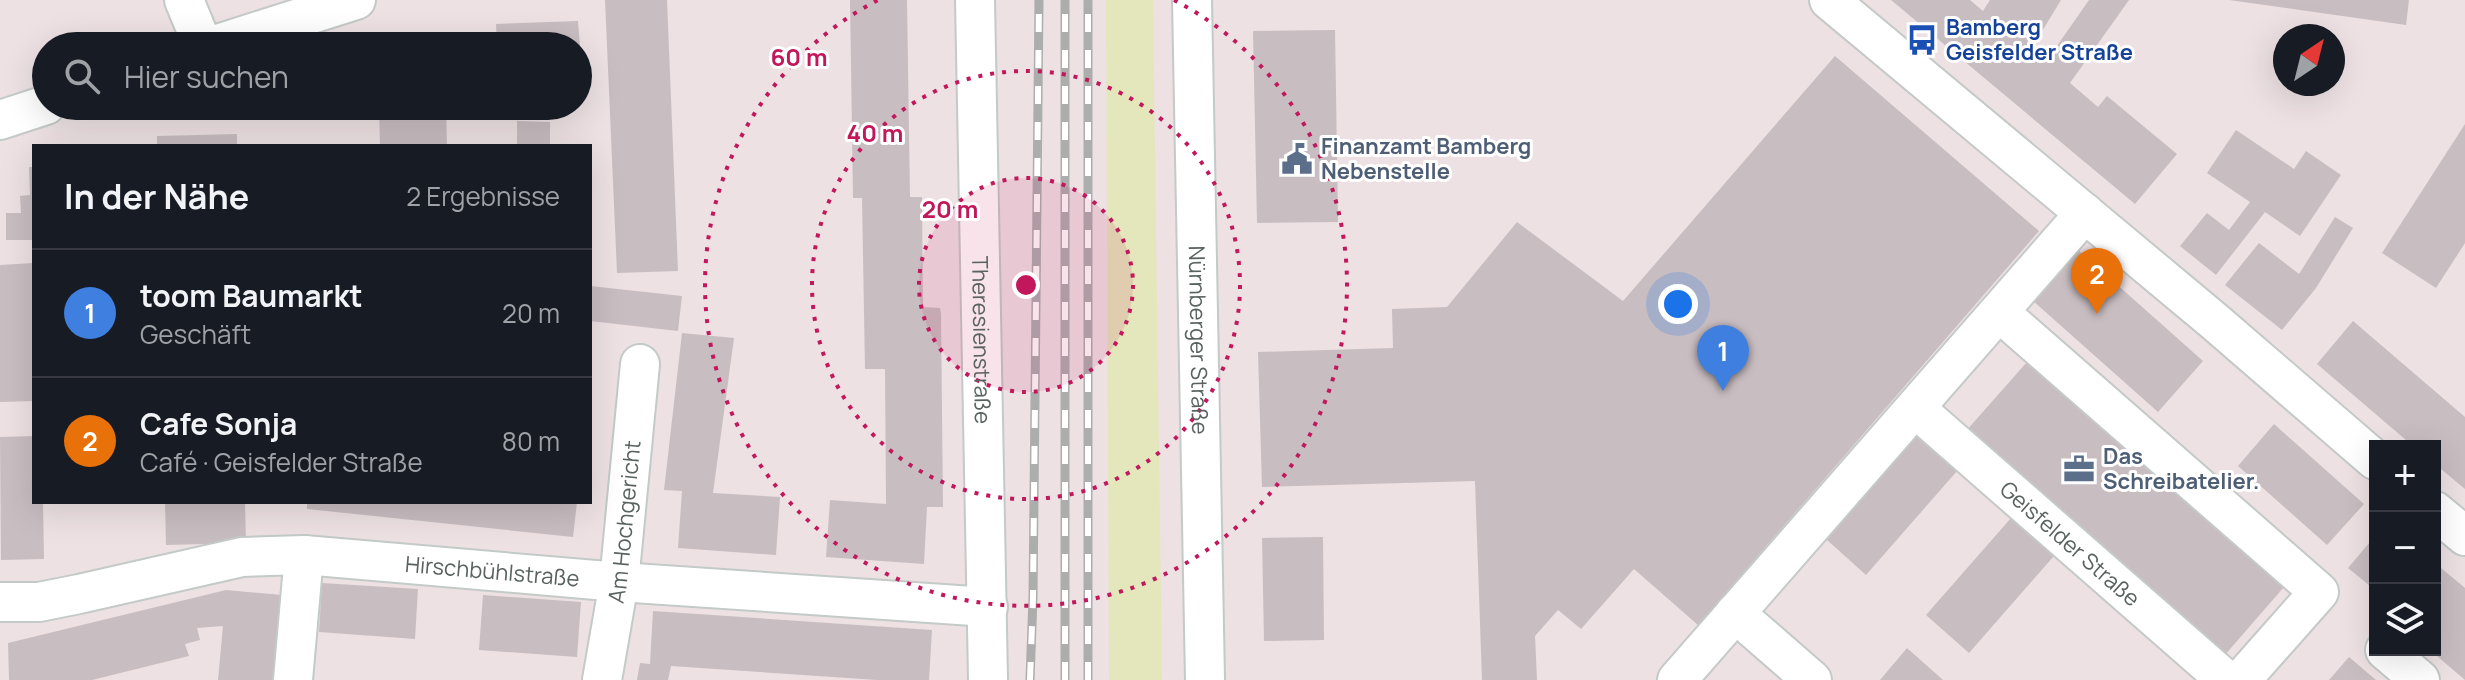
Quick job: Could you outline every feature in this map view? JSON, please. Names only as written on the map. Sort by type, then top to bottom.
[{"type":"street","points":[[184,0],[197,32]]},
{"type":"street","points":[[255,32],[356,0]]},
{"type":"street","name":"Theresienstraße","points":[[975,0],[988,680]]},
{"type":"street","name":"Nürnberger Straße","points":[[1192,0],[1205,680]]},
{"type":"street","points":[[1829,0],[2369,455]]},
{"type":"street","points":[[0,120],[32,110]]},
{"type":"street","points":[[1677,680],[2085,213]]},
{"type":"street","points":[[1999,312],[2319,592],[2241,680]]},
{"type":"street","name":"Am Hochgericht","points":[[602,680],[619,582],[640,364]]},
{"type":"street","name":"Geisfelder Straße","points":[[1915,408],[2226,680]]},
{"type":"street","points":[[2436,512],[2465,536]]},
{"type":"street","points":[[293,680],[304,555]]},
{"type":"street","name":"Hirschbühlstraße","points":[[0,602],[53,599],[242,557],[304,555],[619,582],[988,607]]},
{"type":"street","points":[[1735,613],[1812,680]]},
{"type":"street","points":[[2392,656],[2420,680]]},
{"type":"green space","points":[[1106,0],[1153,0],[1162,680],[1109,680]]},
{"type":"building","points":[[605,0],[667,0],[678,271],[617,273]]},
{"type":"building","points":[[850,0],[907,0],[910,197],[922,197],[923,307],[940,308],[941,314],[943,507],[927,507],[924,564],[826,557],[830,500],[886,504],[885,369],[865,369],[862,198],[853,198]]},
{"type":"building","points":[[1891,0],[1970,0],[1983,11],[1990,0],[2061,0],[2030,51],[2045,63],[2089,0],[2129,0],[2070,83],[2098,107],[2107,96],[2177,154],[2135,204]]},
{"type":"building","points":[[2229,0],[2409,0],[2406,25]]},
{"type":"building","points":[[578,21],[579,32],[496,32],[496,24]]},
{"type":"building","points":[[1335,30],[1338,222],[1257,223],[1253,31]]},
{"type":"building","points":[[1835,56],[2039,231],[1698,625],[1634,569],[1581,629],[1558,610],[1535,636],[1537,680],[1482,680],[1475,481],[1262,487],[1258,352],[1393,348],[1392,309],[1447,307],[1517,222],[1623,301]]},
{"type":"building","points":[[379,120],[446,120],[447,144],[380,144]]},
{"type":"building","points":[[517,121],[550,122],[550,144],[517,144]]},
{"type":"building","points":[[2465,124],[2465,243],[2436,288],[2382,253]]},
{"type":"building","points":[[2236,130],[2294,169],[2306,151],[2341,175],[2300,236],[2265,212],[2216,275],[2180,246],[2207,213],[2229,230],[2250,202],[2207,173]]},
{"type":"building","points":[[237,134],[237,144],[157,144],[157,136]]},
{"type":"building","points":[[29,167],[32,167],[32,240],[6,240],[6,213],[21,213],[20,196],[30,195]]},
{"type":"building","points":[[2335,217],[2353,228],[2316,288],[2282,330],[2225,285],[2259,243],[2299,274]]},
{"type":"building","points":[[2077,249],[2203,361],[2158,412],[2032,300]]},
{"type":"building","points":[[32,263],[32,401],[0,402],[0,265]]},
{"type":"building","points":[[592,286],[682,296],[678,331],[592,321]]},
{"type":"building","points":[[2353,321],[2465,417],[2465,489],[2441,469],[2441,440],[2406,440],[2317,364]]},
{"type":"building","points":[[682,333],[734,338],[713,493],[780,497],[776,555],[678,548],[682,491],[664,490]]},
{"type":"building","points":[[2027,362],[2284,587],[2224,656],[1966,431]]},
{"type":"building","points":[[2274,424],[2364,504],[2327,545],[2238,466]]},
{"type":"building","points":[[1916,435],[1957,471],[1866,575],[1826,539]]},
{"type":"building","points":[[32,436],[32,504],[43,504],[44,559],[1,560],[0,437]]},
{"type":"building","points":[[165,504],[245,504],[246,543],[166,545]]},
{"type":"building","points":[[307,504],[577,504],[573,537],[307,509]]},
{"type":"building","points":[[2011,518],[2054,556],[1969,653],[1926,615]]},
{"type":"building","points":[[1323,537],[1324,640],[1264,641],[1262,538]]},
{"type":"building","points":[[2369,543],[2369,585],[2348,568]]},
{"type":"building","points":[[2441,568],[2465,588],[2465,680],[2437,656],[2441,656]]},
{"type":"building","points":[[322,583],[418,589],[415,639],[319,632]]},
{"type":"building","points":[[226,590],[282,595],[274,680],[218,680],[223,626],[197,628],[200,640],[185,644],[189,656],[92,680],[9,680],[8,643]]},
{"type":"building","points":[[483,595],[581,602],[577,657],[479,650]]},
{"type":"building","points":[[653,611],[932,630],[929,680],[877,680],[671,666],[668,680],[637,680],[640,663],[650,664]]},
{"type":"building","points":[[1907,648],[1943,680],[1880,680]]},
{"type":"building","points":[[2349,657],[2376,680],[2329,680]]},
{"type":"railway","points":[[1030,680],[1039,0]]},
{"type":"railway","points":[[1065,0],[1065,680]]},
{"type":"railway","points":[[1088,0],[1088,680]]},
{"type":"place","name":"Bamberg Geisfelder Straße","points":[[1922,40]]},
{"type":"place","name":"Finanzamt Bamberg Nebenstelle","points":[[1297,159]]},
{"type":"place","name":"Cafe Sonja","points":[[2097,314]]},
{"type":"place","name":"toom Baumarkt","points":[[1723,391]]},
{"type":"place","name":"Das Schreibatelier.","points":[[2079,469]]}]
